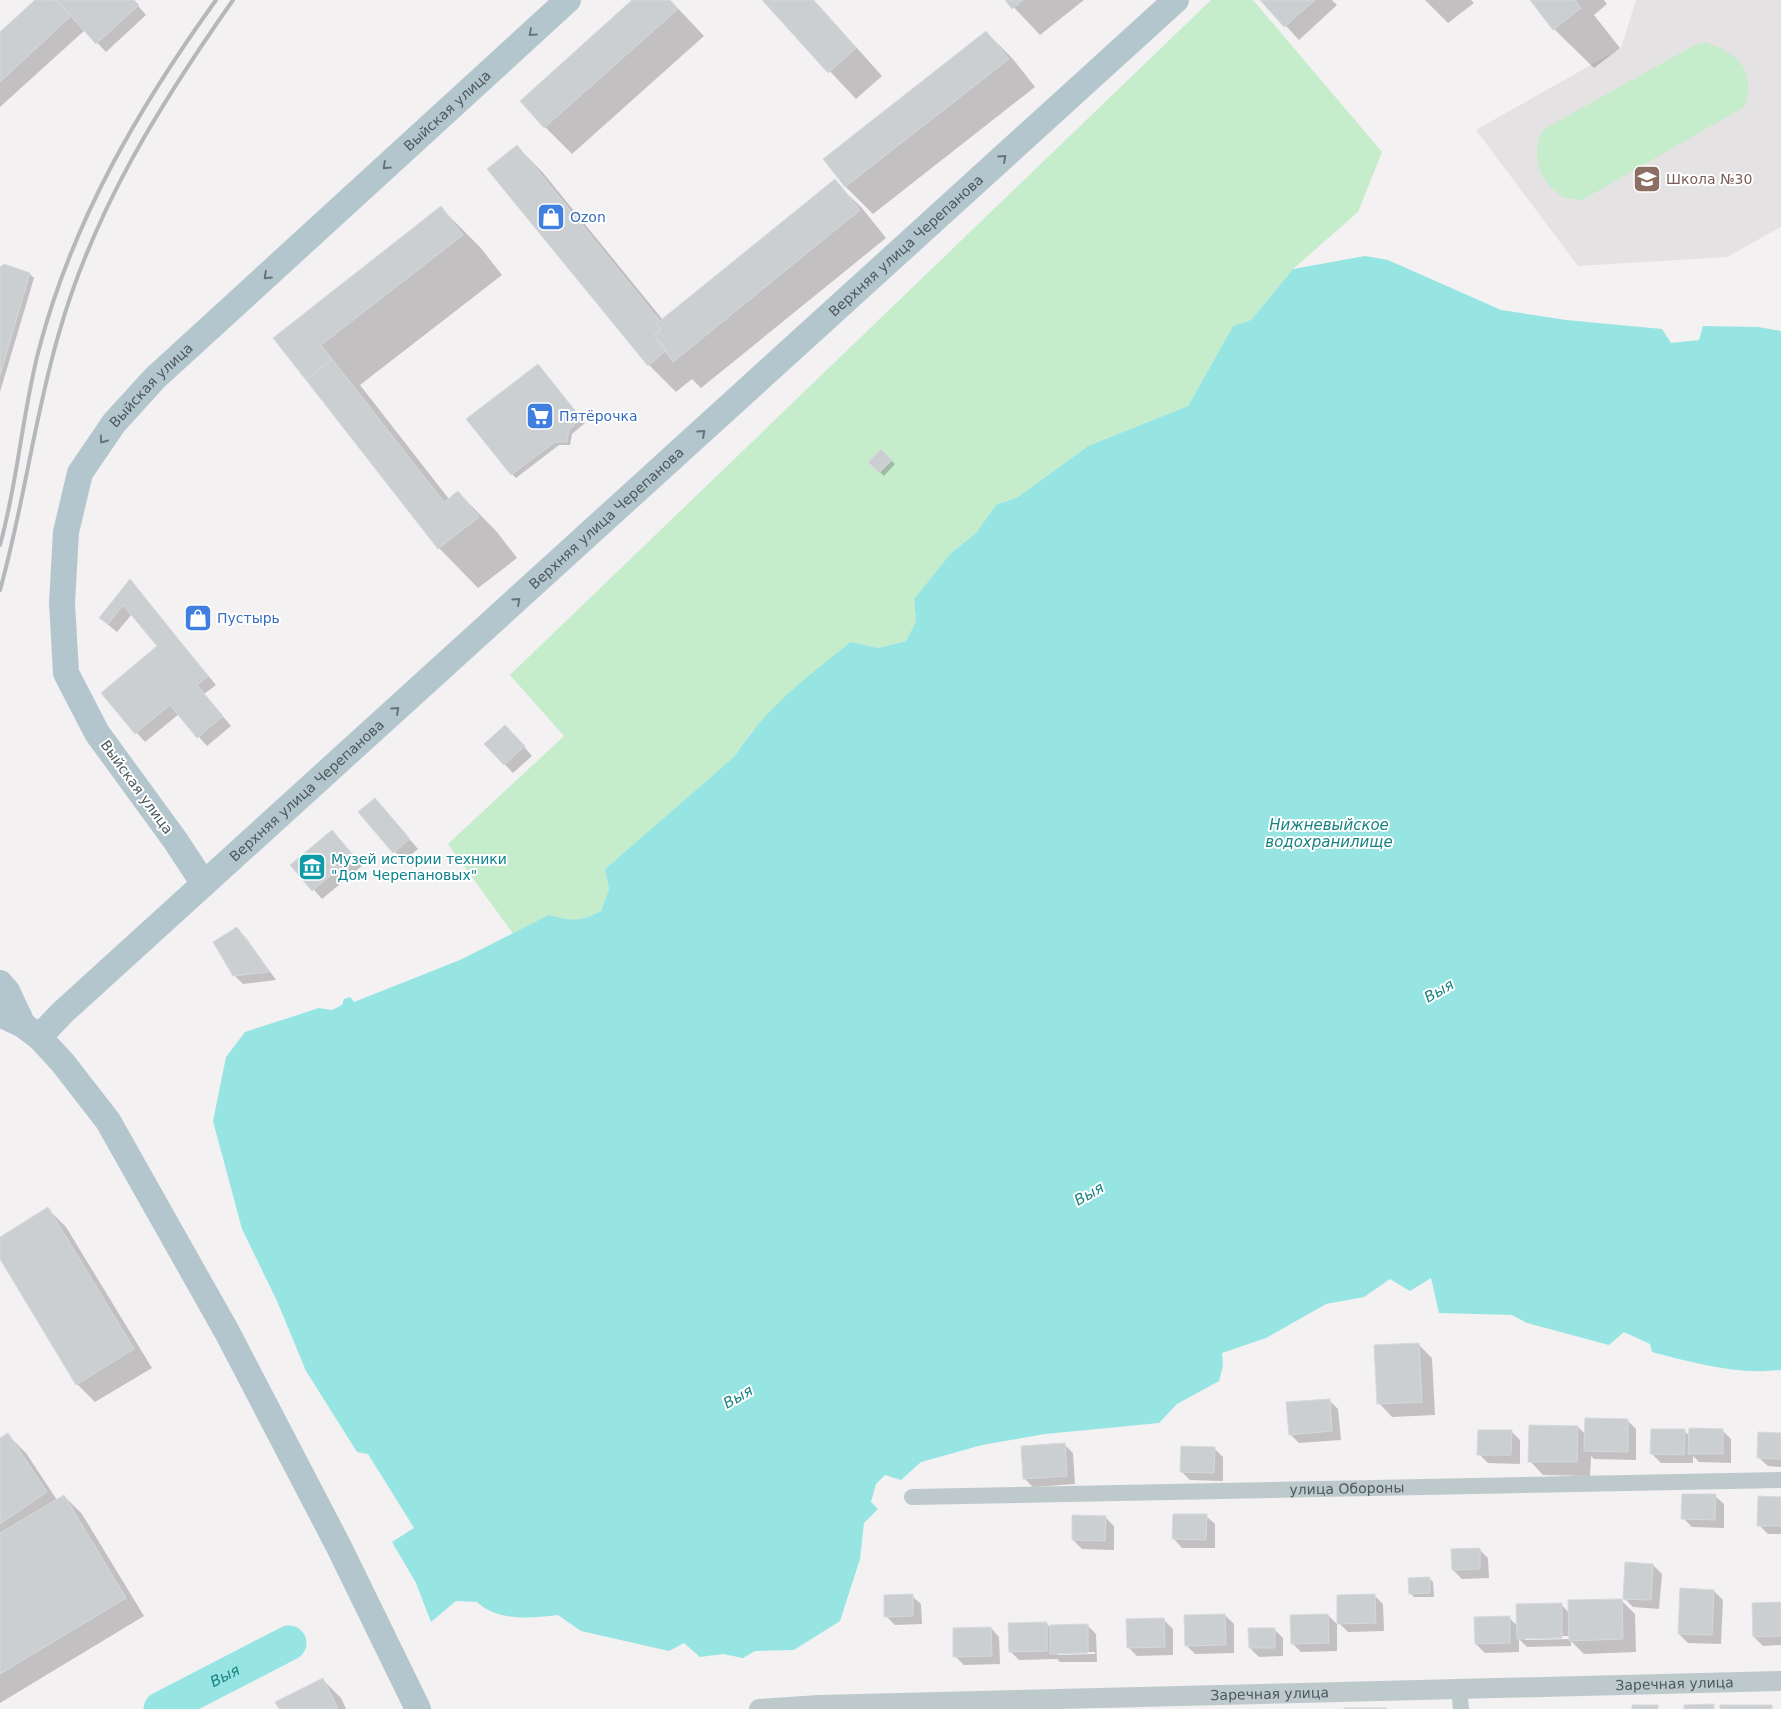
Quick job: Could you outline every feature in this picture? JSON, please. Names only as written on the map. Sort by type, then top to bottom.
[{"type":"main road","name":"Выйская улица","points":[[204,884],[175,840],[96,733],[66,673],[62,602],[66,532],[80,473],[114,423],[156,378],[568,0]]},
{"type":"main road","name":"Верхняя улица Черепанова","points":[[20,1025],[63,1012],[1176,0]]},
{"type":"main road","points":[[0,983],[7,991],[20,1025],[63,1063],[108,1120],[227,1332],[339,1547],[418,1709]]},
{"type":"street","name":"улица Обороны","points":[[912,1497],[1781,1480]]},
{"type":"street","name":"Заречная улица","points":[[759,1709],[819,1705],[1460,1699],[1781,1681]]},
{"type":"shaded area","name":"Школа №30","points":[[1636,0],[1781,0],[1781,227],[1727,257],[1578,266],[1476,130],[1621,48]]},
{"type":"green space","points":[[1211,0],[1253,0],[1382,152],[1358,212],[1293,269],[1251,320],[1233,326],[1188,406],[1088,446],[1018,497],[996,505],[976,533],[951,553],[914,599],[916,621],[906,641],[878,648],[851,642],[751,732],[735,756],[605,869],[609,889],[601,911],[582,919],[549,915],[514,935],[448,844],[564,736],[510,675]]},
{"type":"green space","points":[[1705,42],[1727,52],[1742,65],[1748,83],[1744,107],[1582,200],[1563,197],[1555,191],[1542,175],[1537,157],[1537,148],[1544,129],[1695,45]]},
{"type":"water","name":"Нижневыйское водохранилище","points":[[1365,256],[1388,260],[1501,310],[1566,320],[1662,329],[1671,343],[1699,340],[1703,326],[1758,327],[1781,331],[1781,1370],[1748,1371],[1684,1360],[1652,1352],[1650,1344],[1624,1332],[1609,1345],[1527,1323],[1512,1315],[1439,1313],[1431,1278],[1410,1291],[1390,1279],[1364,1297],[1326,1304],[1266,1338],[1222,1353],[1223,1366],[1219,1381],[1177,1404],[1159,1423],[1045,1434],[982,1445],[921,1462],[901,1480],[885,1475],[876,1484],[871,1502],[878,1509],[864,1523],[860,1559],[840,1621],[794,1650],[755,1651],[743,1658],[723,1654],[700,1657],[684,1643],[669,1651],[581,1631],[558,1615],[537,1617],[505,1616],[485,1608],[477,1602],[456,1601],[431,1622],[416,1583],[392,1542],[414,1528],[368,1454],[357,1452],[306,1371],[277,1301],[242,1229],[213,1121],[226,1057],[245,1032],[319,1008],[332,1010],[342,1005],[344,999],[350,997],[354,1002],[460,960],[549,915],[582,919],[601,911],[609,889],[605,869],[735,756],[760,722],[788,694],[851,642],[878,648],[906,641],[916,621],[914,599],[951,553],[976,533],[996,505],[1018,497],[1088,446],[1188,406],[1233,326],[1251,320],[1293,269]]},
{"type":"building","points":[[35,0],[56,0],[71,16],[0,82],[0,32]]},
{"type":"building","points":[[56,0],[134,0],[139,5],[96,44]]},
{"type":"building","points":[[632,0],[670,0],[678,9],[544,128],[520,101]]},
{"type":"building","points":[[762,0],[813,0],[856,48],[828,73]]},
{"type":"building","points":[[1005,0],[1023,0],[1012,9]]},
{"type":"building","points":[[1260,0],[1315,0],[1284,27]]},
{"type":"building","points":[[1530,0],[1575,0],[1581,8],[1553,30]]},
{"type":"building","points":[[986,31],[1009,59],[845,187],[823,159]]},
{"type":"building","points":[[517,145],[660,321],[656,324],[661,330],[654,335],[667,350],[648,366],[487,169]]},
{"type":"building","points":[[835,179],[860,210],[673,362],[654,335],[661,330],[656,324]]},
{"type":"building","points":[[441,206],[463,235],[321,345],[332,359],[306,380],[273,338]]},
{"type":"building","points":[[4,264],[30,273],[0,375],[0,267]]},
{"type":"building","points":[[332,359],[444,502],[458,491],[479,517],[438,549],[306,380]]},
{"type":"building","points":[[538,364],[581,418],[569,430],[567,442],[555,442],[511,475],[466,419]]},
{"type":"building","points":[[881,449],[892,460],[879,473],[868,462]]},
{"type":"building","points":[[130,579],[208,676],[197,685],[223,716],[197,738],[170,705],[135,734],[101,693],[157,646],[123,605],[108,624],[99,618]]},
{"type":"building","points":[[505,725],[525,746],[504,765],[484,744]]},
{"type":"building","points":[[375,798],[410,839],[393,853],[358,812]]},
{"type":"building","points":[[332,830],[354,856],[312,891],[290,865]]},
{"type":"building","points":[[237,927],[269,972],[233,976],[213,942]]},
{"type":"building","points":[[48,1207],[134,1349],[76,1385],[0,1259],[0,1237]]},
{"type":"building","points":[[1419,1343],[1422,1402],[1377,1404],[1374,1345]]},
{"type":"building","points":[[1330,1399],[1332,1431],[1289,1435],[1286,1402]]},
{"type":"building","points":[[1585,1418],[1628,1419],[1628,1452],[1584,1451]]},
{"type":"building","points":[[1529,1425],[1578,1426],[1577,1462],[1528,1462]]},
{"type":"building","points":[[1689,1428],[1723,1429],[1723,1454],[1688,1454]]},
{"type":"building","points":[[1651,1429],[1685,1429],[1684,1455],[1650,1454]]},
{"type":"building","points":[[1478,1430],[1512,1430],[1511,1455],[1477,1455]]},
{"type":"building","points":[[1758,1432],[1781,1433],[1781,1459],[1757,1458]]},
{"type":"building","points":[[8,1433],[47,1492],[0,1524],[0,1438]]},
{"type":"building","points":[[1065,1443],[1067,1476],[1023,1479],[1021,1446]]},
{"type":"building","points":[[1181,1446],[1215,1447],[1214,1473],[1180,1472]]},
{"type":"building","points":[[1682,1494],[1716,1494],[1715,1520],[1681,1519]]},
{"type":"building","points":[[64,1495],[126,1598],[0,1674],[0,1533]]},
{"type":"building","points":[[1758,1496],[1781,1497],[1781,1526],[1757,1526]]},
{"type":"building","points":[[1173,1514],[1207,1514],[1206,1540],[1172,1539]]},
{"type":"building","points":[[1072,1515],[1106,1516],[1105,1541],[1072,1540]]},
{"type":"building","points":[[1480,1548],[1480,1569],[1452,1570],[1451,1549]]},
{"type":"building","points":[[1625,1562],[1653,1564],[1651,1600],[1623,1599]]},
{"type":"building","points":[[1430,1577],[1430,1593],[1409,1594],[1408,1578]]},
{"type":"building","points":[[1680,1588],[1714,1590],[1712,1635],[1678,1634]]},
{"type":"building","points":[[913,1594],[913,1616],[884,1617],[884,1595]]},
{"type":"building","points":[[1375,1594],[1376,1623],[1337,1624],[1337,1595]]},
{"type":"building","points":[[1622,1599],[1623,1639],[1569,1641],[1568,1600]]},
{"type":"building","points":[[1781,1602],[1781,1636],[1753,1637],[1752,1603]]},
{"type":"building","points":[[1562,1603],[1562,1638],[1517,1639],[1516,1604]]},
{"type":"building","points":[[1225,1614],[1226,1645],[1185,1646],[1184,1615]]},
{"type":"building","points":[[1328,1614],[1329,1643],[1291,1644],[1290,1615]]},
{"type":"building","points":[[1510,1616],[1510,1643],[1475,1644],[1474,1617]]},
{"type":"building","points":[[1164,1618],[1165,1647],[1127,1648],[1126,1619]]},
{"type":"building","points":[[1047,1622],[1047,1651],[1009,1652],[1008,1623]]},
{"type":"building","points":[[1088,1624],[1088,1653],[1050,1654],[1050,1625]]},
{"type":"building","points":[[991,1627],[992,1656],[953,1657],[953,1628]]},
{"type":"building","points":[[1248,1628],[1275,1628],[1275,1648],[1249,1648]]},
{"type":"building","points":[[323,1678],[338,1709],[279,1709],[275,1702]]},
{"type":"building","points":[[1714,1704],[1714,1709],[1684,1709],[1684,1705]]},
{"type":"building","points":[[1632,1705],[1658,1705],[1658,1709],[1632,1709]]},
{"type":"building","points":[[1720,1705],[1772,1705],[1772,1709],[1720,1709]]},
{"type":"building","points":[[1386,1708],[1386,1709],[1344,1709]]},
{"type":"waterway","name":"Выя","points":[[161,1709],[289,1643]]},
{"type":"railway","points":[[0,545],[11,497],[33,373],[53,301],[70,255],[111,166],[135,123],[216,0]]},
{"type":"railway","points":[[0,590],[16,526],[50,365],[74,288],[91,244],[110,201],[155,119],[233,0]]},
{"type":"place","name":"Школа №30","points":[[1647,179]]},
{"type":"place","name":"Ozon","points":[[551,217]]},
{"type":"place","name":"Пятёрочка","points":[[540,416]]},
{"type":"place","name":"Пустырь","points":[[198,618]]},
{"type":"place","name":"Музей истории техники \"Дом Черепановых\"","points":[[312,867]]}]
